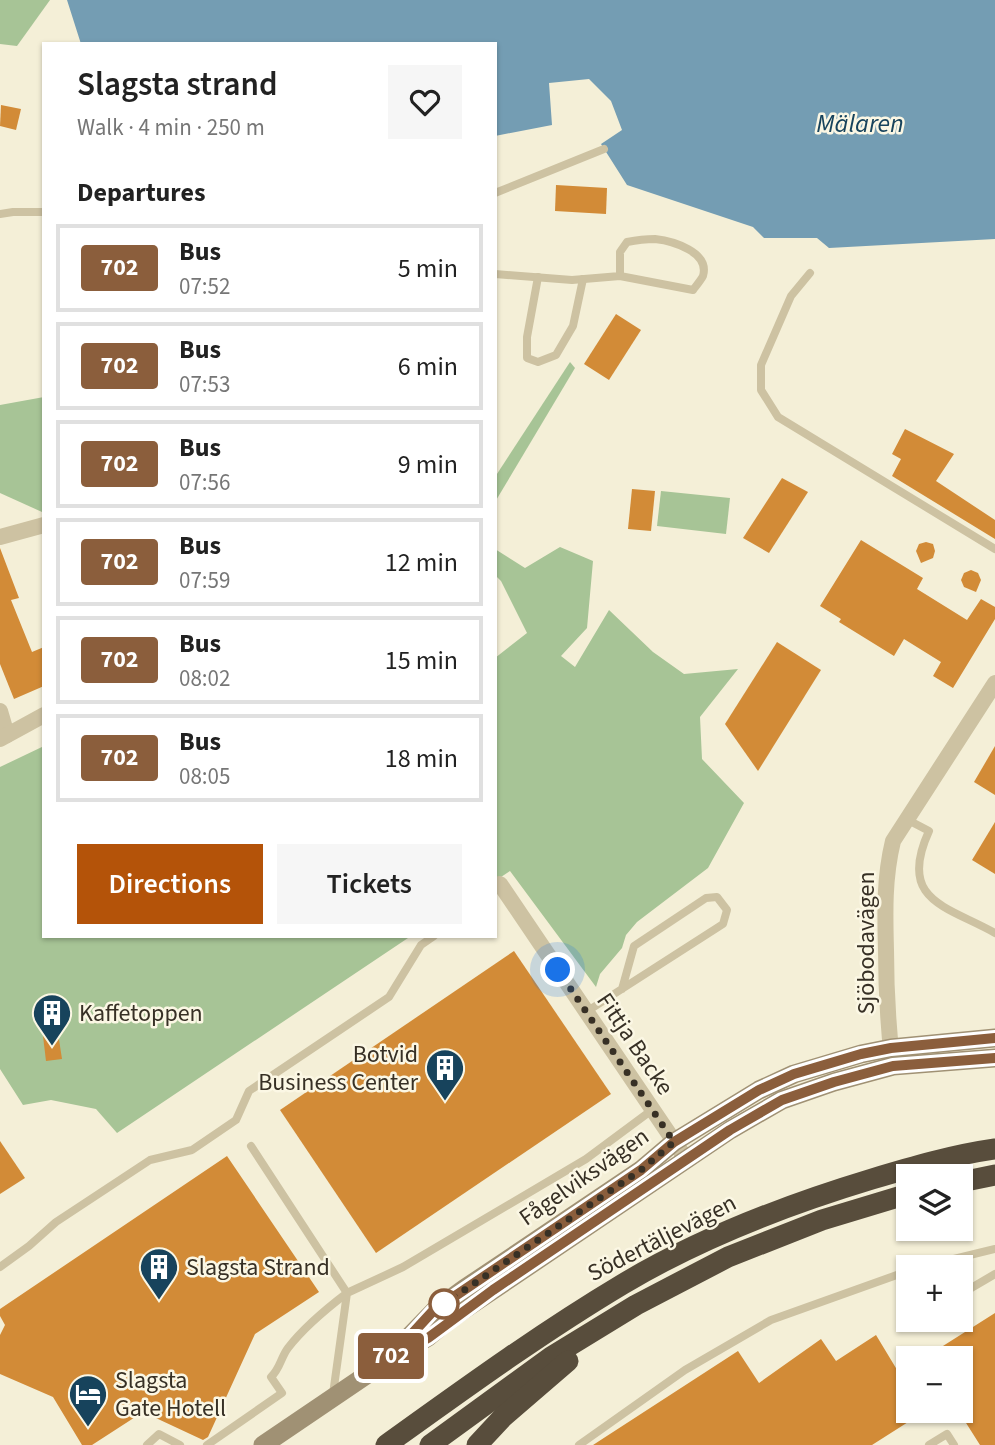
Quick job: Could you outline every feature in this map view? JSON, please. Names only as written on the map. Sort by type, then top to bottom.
[{"type":"highway","name":"Södertäljevägen","points":[[386,1445],[539,1336],[625,1283],[716,1236],[813,1197],[896,1172],[995,1149]]},
{"type":"highway","points":[[973,1180],[995,1175]]},
{"type":"highway","name":"Södertäljevägen","points":[[430,1445],[551,1357],[636,1305],[728,1257],[822,1220],[896,1198]]},
{"type":"highway","points":[[477,1445],[503,1417],[636,1305]]},
{"type":"main road","name":"Fågelviksvägen","points":[[263,1445],[387,1361],[428,1338],[459,1313],[686,1159],[782,1100],[834,1082],[892,1057],[995,1038]]},
{"type":"main road","name":"Fågelviksvägen","points":[[387,1361],[433,1311],[641,1170],[674,1142],[759,1090],[794,1074],[861,1054],[995,1058]]},
{"type":"street","points":[[0,537],[42,526]]},
{"type":"street","name":"Sjöbodavägen","points":[[892,1057],[887,1015],[884,898],[893,841],[995,683]]},
{"type":"street","points":[[0,711],[4,736],[42,716]]},
{"type":"street","name":"Fittja Backe","points":[[498,888],[686,1159]]},
{"type":"lane","points":[[497,192],[604,149]]},
{"type":"lane","points":[[0,214],[42,212]]},
{"type":"lane","points":[[497,274],[583,279],[620,276],[693,290],[703,276],[703,264],[694,251],[658,239],[641,239],[627,242],[620,252],[620,276]]},
{"type":"lane","points":[[810,273],[790,296],[761,365],[761,390],[778,417],[995,549]]},
{"type":"lane","points":[[538,277],[527,337],[527,358],[538,362],[556,355],[573,326],[583,279]]},
{"type":"lane","points":[[908,820],[929,831],[923,844],[919,873],[926,892],[944,909],[995,933]]},
{"type":"lane","points":[[586,1012],[622,989],[723,924],[727,910],[717,897],[706,898],[634,946],[622,989]]},
{"type":"lane","points":[[0,1267],[29,1246],[55,1222],[150,1160],[192,1150],[236,1120],[249,1091],[389,997],[421,945],[431,938]]},
{"type":"lane","points":[[207,1445],[282,1393],[271,1377],[276,1373],[287,1349],[328,1307],[346,1293],[403,1267],[586,1159],[652,1110]]},
{"type":"lane","points":[[251,1146],[346,1293],[333,1397]]},
{"type":"lane","points":[[970,1255],[995,1249]]},
{"type":"lane","points":[[973,1287],[995,1274]]},
{"type":"lane","points":[[579,1445],[685,1370],[771,1320],[896,1275]]},
{"type":"lane","points":[[147,1445],[159,1434],[180,1445]]},
{"type":"lane","points":[[929,1445],[947,1434],[954,1445]]},
{"type":"green space","points":[[0,0],[50,0],[17,46],[0,44]]},
{"type":"green space","points":[[570,362],[575,368],[497,499],[497,474]]},
{"type":"green space","points":[[42,397],[42,512],[0,493],[0,405]]},
{"type":"green space","points":[[661,491],[730,498],[726,534],[657,526]]},
{"type":"green space","points":[[560,547],[593,561],[587,628],[561,656],[575,667],[609,610],[653,652],[684,674],[738,669],[700,717],[702,759],[744,803],[708,868],[637,922],[626,935],[622,948],[600,974],[596,987],[510,871],[497,880],[497,656],[527,633],[497,577],[497,550],[525,568]]},
{"type":"green space","points":[[42,747],[42,938],[408,938],[117,1133],[96,1109],[51,1100],[23,1105],[0,1069],[0,767]]},
{"type":"water","name":"Mälaren","points":[[67,0],[995,0],[995,239],[829,248],[817,238],[764,238],[753,227],[627,185],[601,144],[622,130],[611,101],[589,79],[549,83],[552,125],[497,136],[497,42],[80,42]]},
{"type":"building","points":[[1,105],[21,109],[16,130],[0,126]]},
{"type":"building","points":[[556,185],[607,188],[606,214],[555,211]]},
{"type":"building","points":[[616,314],[641,330],[609,380],[584,364]]},
{"type":"building","points":[[905,429],[954,454],[936,481],[995,520],[995,539],[892,476],[901,459],[892,454]]},
{"type":"building","points":[[782,478],[808,492],[769,553],[743,538]]},
{"type":"building","points":[[632,489],[655,491],[651,531],[628,529]]},
{"type":"building","points":[[861,540],[923,578],[917,589],[967,620],[981,599],[995,607],[995,619],[953,688],[933,676],[941,662],[904,639],[894,656],[839,622],[841,619],[820,606]]},
{"type":"building","points":[[919,544],[933,544],[935,551],[933,558],[921,563],[916,551]]},
{"type":"building","points":[[0,548],[19,598],[11,600],[32,652],[42,648],[42,687],[14,699],[0,664]]},
{"type":"building","points":[[971,570],[978,573],[981,580],[976,592],[964,587],[961,580],[964,573]]},
{"type":"building","points":[[777,642],[821,670],[758,771],[725,724]]},
{"type":"building","points":[[995,746],[995,795],[974,782]]},
{"type":"building","points":[[995,822],[995,874],[972,860]]},
{"type":"building","name":"Botvid Business Center","points":[[514,951],[611,1094],[376,1253],[280,1110]]},
{"type":"building","name":"Kaffetoppen","points":[[58,1033],[62,1059],[46,1061],[43,1036]]},
{"type":"building","points":[[0,1141],[25,1178],[0,1194]]},
{"type":"building","name":"Slagsta Strand","points":[[227,1156],[319,1292],[255,1334],[208,1437],[203,1440],[143,1412],[92,1445],[82,1445],[53,1397],[0,1374],[0,1335],[5,1325],[0,1309]]},
{"type":"building","points":[[995,1313],[995,1445],[980,1445],[966,1423],[973,1423],[973,1346],[943,1346],[965,1332],[973,1332],[973,1327]]},
{"type":"building","points":[[876,1335],[896,1368],[896,1423],[907,1423],[872,1445],[593,1445],[738,1351],[759,1383],[821,1339],[836,1361]]},
{"type":"bus line","name":"702","points":[[995,1038],[891,1048],[861,1054],[794,1074],[759,1090],[674,1142],[604,1196],[433,1311],[387,1361],[428,1338],[447,1321],[730,1130],[782,1100],[893,1066],[995,1058]]},
{"type":"place","name":"Kaffetoppen","points":[[52,1047]]},
{"type":"place","name":"Botvid Business Center","points":[[445,1102]]},
{"type":"place","name":"Slagsta Strand","points":[[159,1301]]},
{"type":"place","name":"Slagsta Gate Hotell","points":[[88,1428]]},
{"type":"route","points":[[444,1304],[641,1170],[674,1142],[558,970]]}]
